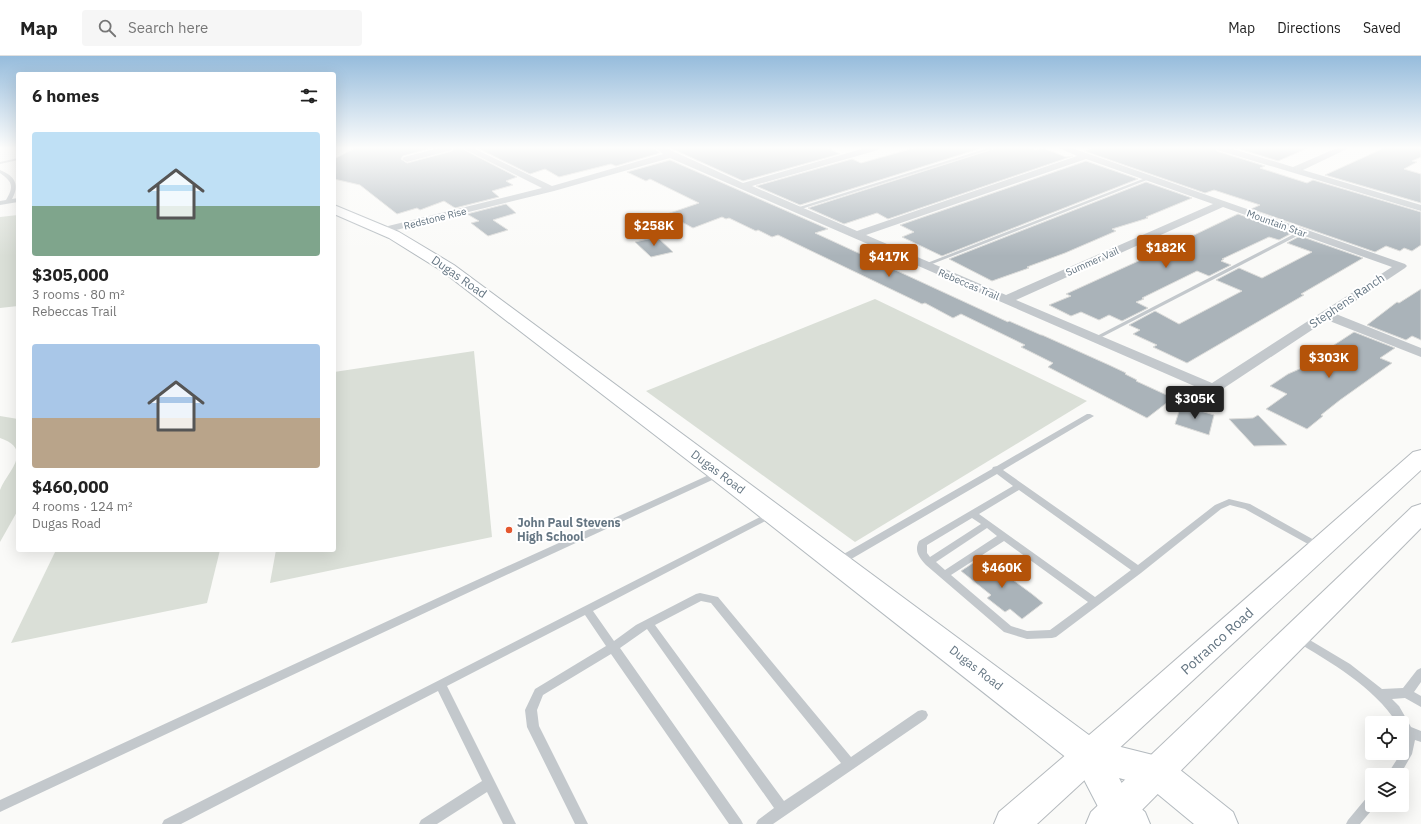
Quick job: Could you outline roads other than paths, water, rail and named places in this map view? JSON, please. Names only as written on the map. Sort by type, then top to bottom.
[{"type":"street","points":[[540,184],[551,189]]},
{"type":"street","name":"Redstone Rise","points":[[384,230],[569,184]]},
{"type":"street","name":"Rebeccas Trail","points":[[737,184],[1213,389]]},
{"type":"street","points":[[742,186],[750,184]]},
{"type":"street","points":[[857,235],[1005,184]]},
{"type":"street","name":"Mountain Star","points":[[1167,184],[1401,266]]},
{"type":"street","points":[[1340,184],[1421,208]]},
{"type":"street","name":"Summer Vail","points":[[1005,300],[1224,203]]},
{"type":"street","name":"Dugas Road","points":[[336,210],[384,230],[414,246],[448,268],[720,473],[1089,755]]},
{"type":"street","name":"Stephens Ranch","points":[[1213,389],[1401,266]]},
{"type":"street","points":[[1326,315],[1421,353]]},
{"type":"street","name":"Potranco Road","points":[[1011,824],[1421,457]]},
{"type":"street","points":[[1089,755],[1118,820],[1157,772],[1421,513]]},
{"type":"street","points":[[1089,755],[1157,772],[1221,824]]},
{"type":"lane","points":[[8,202],[14,192],[14,184]]},
{"type":"lane","points":[[796,209],[877,184]]},
{"type":"lane","points":[[925,265],[1135,184]]},
{"type":"lane","points":[[0,203],[16,200]]},
{"type":"lane","points":[[1096,338],[1302,232]]},
{"type":"lane","points":[[837,562],[1090,416]]},
{"type":"lane","points":[[996,469],[1138,570]]},
{"type":"lane","points":[[0,806],[720,473]]},
{"type":"lane","points":[[1019,486],[922,543],[922,554],[929,562],[1008,629],[1027,635],[1052,634],[1138,570],[1218,506],[1230,502],[1246,506],[1321,547]]},
{"type":"lane","points":[[972,513],[1095,602]]},
{"type":"lane","points":[[168,824],[773,514]]},
{"type":"lane","points":[[929,562],[988,524]]},
{"type":"lane","points":[[944,575],[1004,536]]},
{"type":"lane","points":[[582,824],[533,727],[531,710],[539,692],[649,624],[700,597],[714,600],[849,764]]},
{"type":"lane","points":[[586,610],[737,824]]},
{"type":"lane","points":[[649,624],[783,810]]},
{"type":"lane","points":[[1297,636],[1362,679],[1380,694],[1398,716]]},
{"type":"lane","points":[[1406,693],[1421,673]]},
{"type":"lane","points":[[440,684],[510,824]]},
{"type":"lane","points":[[1380,694],[1406,693],[1421,702]]},
{"type":"lane","points":[[762,824],[922,715]]},
{"type":"lane","points":[[1409,731],[1421,736]]},
{"type":"lane","points":[[1409,736],[1409,748]]},
{"type":"lane","points":[[424,824],[490,783]]},
{"type":"lane","points":[[1352,824],[1365,808]]},
{"type":"place","name":"John Paul Stevens High School","points":[[509,530]]}]
